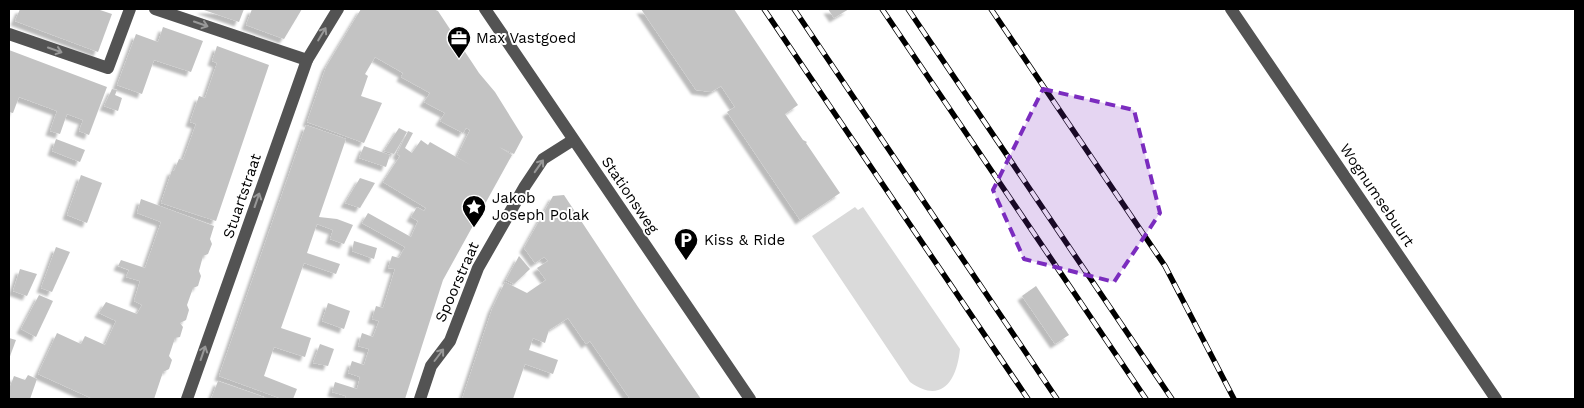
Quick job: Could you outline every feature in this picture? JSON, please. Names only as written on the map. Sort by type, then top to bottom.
[{"type":"street","points":[[9,34],[108,68],[130,9]]},
{"type":"street","points":[[155,9],[307,60]]},
{"type":"street","name":"Stuartstraat","points":[[187,399],[307,60],[338,9]]},
{"type":"street","name":"Stationsweg","points":[[485,9],[750,399]]},
{"type":"street","name":"Wognumsebuurt","points":[[1231,9],[1496,399]]},
{"type":"street","name":"Spoorstraat","points":[[420,399],[431,366],[450,341],[478,268],[525,186],[543,159],[573,140]]},
{"type":"highlighted area","points":[[1043,89],[1134,110],[1160,213],[1114,282],[1024,259],[993,190]]},
{"type":"shaded area","points":[[855,207],[858,210],[863,207],[960,349],[951,379],[946,386],[939,390],[931,391],[910,382],[812,236]]},
{"type":"building","points":[[20,9],[97,9],[112,14],[98,52],[15,21]]},
{"type":"building","points":[[201,9],[244,9],[239,22]]},
{"type":"building","points":[[252,9],[302,9],[284,39],[246,25]]},
{"type":"building","points":[[361,9],[433,9],[438,11],[479,73],[495,92],[523,137],[514,154],[499,147],[512,155],[443,280],[405,399],[345,399],[346,396],[332,392],[335,382],[357,389],[360,377],[348,373],[352,361],[364,365],[369,349],[358,346],[362,333],[373,337],[379,321],[372,319],[376,306],[383,308],[395,269],[388,268],[392,256],[399,258],[405,247],[362,223],[368,213],[411,237],[418,221],[411,217],[417,207],[424,211],[426,208],[383,182],[400,156],[397,154],[408,131],[413,133],[405,148],[412,153],[421,140],[428,145],[430,142],[472,166],[457,157],[470,130],[466,128],[463,133],[440,121],[445,113],[424,102],[430,93],[401,77],[403,73],[375,57],[365,74],[368,76],[361,96],[382,103],[364,143],[307,122],[326,67]]},
{"type":"building","points":[[641,9],[734,9],[798,105],[785,114],[803,140],[807,142],[840,193],[800,220],[727,112],[735,107],[721,86],[711,92],[696,90]]},
{"type":"building","points":[[828,9],[849,9],[834,18]]},
{"type":"building","points":[[163,27],[203,41],[191,72],[154,60],[142,94],[117,85],[136,34],[158,42]]},
{"type":"building","points":[[217,46],[269,65],[216,221],[161,203],[172,170],[174,171],[179,159],[183,160],[196,124],[190,122],[199,96],[205,98],[217,63],[212,61]]},
{"type":"building","points":[[9,50],[107,87],[89,135],[79,131],[83,120],[67,114],[60,134],[50,131],[57,111],[19,97],[13,113],[9,112]]},
{"type":"building","points":[[112,89],[117,90],[115,95],[122,98],[118,111],[104,106]]},
{"type":"building","points":[[306,125],[346,139],[319,217],[337,219],[353,225],[344,244],[330,239],[333,230],[317,224],[307,253],[340,264],[336,274],[304,263],[281,328],[311,338],[305,357],[274,347],[264,376],[297,389],[293,399],[282,399],[219,376]]},
{"type":"building","points":[[399,128],[407,132],[394,154],[384,151]]},
{"type":"building","points":[[56,139],[85,150],[80,162],[52,151]]},
{"type":"building","points":[[364,146],[390,155],[386,167],[359,158]]},
{"type":"building","points":[[81,175],[102,183],[87,223],[67,215]]},
{"type":"building","points":[[360,178],[375,183],[360,208],[345,203]]},
{"type":"building","points":[[564,195],[701,399],[630,399],[590,341],[586,344],[568,318],[549,330],[545,343],[533,338],[529,350],[558,360],[553,374],[525,364],[513,399],[462,399],[492,309],[505,282],[527,293],[546,280],[537,268],[548,261],[544,257],[535,263],[524,248],[553,196]]},
{"type":"building","points":[[141,199],[214,226],[210,239],[212,244],[208,254],[203,256],[198,286],[193,288],[187,305],[189,310],[186,320],[180,323],[183,327],[180,337],[175,338],[169,356],[172,360],[169,369],[163,372],[154,399],[93,399],[38,374],[57,333],[81,344],[85,336],[105,345],[116,321],[99,313],[106,302],[137,314],[142,305],[134,301],[140,281],[126,277],[129,270],[118,266],[121,260],[145,268],[161,222],[137,213]]},
{"type":"building","points":[[354,241],[377,248],[374,259],[352,251]]},
{"type":"building","points":[[56,247],[70,252],[52,292],[41,288]]},
{"type":"building","points":[[519,256],[530,269],[514,284],[506,280]]},
{"type":"building","points":[[20,269],[37,274],[27,296],[13,291]]},
{"type":"building","points":[[1036,286],[1069,335],[1055,344],[1022,296]]},
{"type":"building","points":[[39,295],[53,301],[36,337],[21,329]]},
{"type":"building","points":[[328,303],[350,311],[344,329],[322,321]]},
{"type":"building","points":[[9,338],[16,340],[9,359]]},
{"type":"building","points":[[320,344],[334,349],[328,366],[313,363]]},
{"type":"building","points":[[28,375],[37,379],[30,399],[9,399],[9,389],[14,376],[25,380]]},
{"type":"building","points":[[218,381],[264,397],[263,399],[211,399]]},
{"type":"railway","points":[[764,9],[1028,399]]},
{"type":"railway","points":[[794,9],[1057,399]]},
{"type":"railway","points":[[882,9],[1146,399]]},
{"type":"railway","points":[[908,9],[1172,399]]},
{"type":"railway","points":[[991,9],[1165,266],[1234,399]]},
{"type":"place","name":"Max Vastgoed","points":[[459,59]]},
{"type":"place","name":"Jakob Joseph Polak","points":[[474,228]]},
{"type":"place","name":"Kiss & Ride","points":[[686,261]]}]
